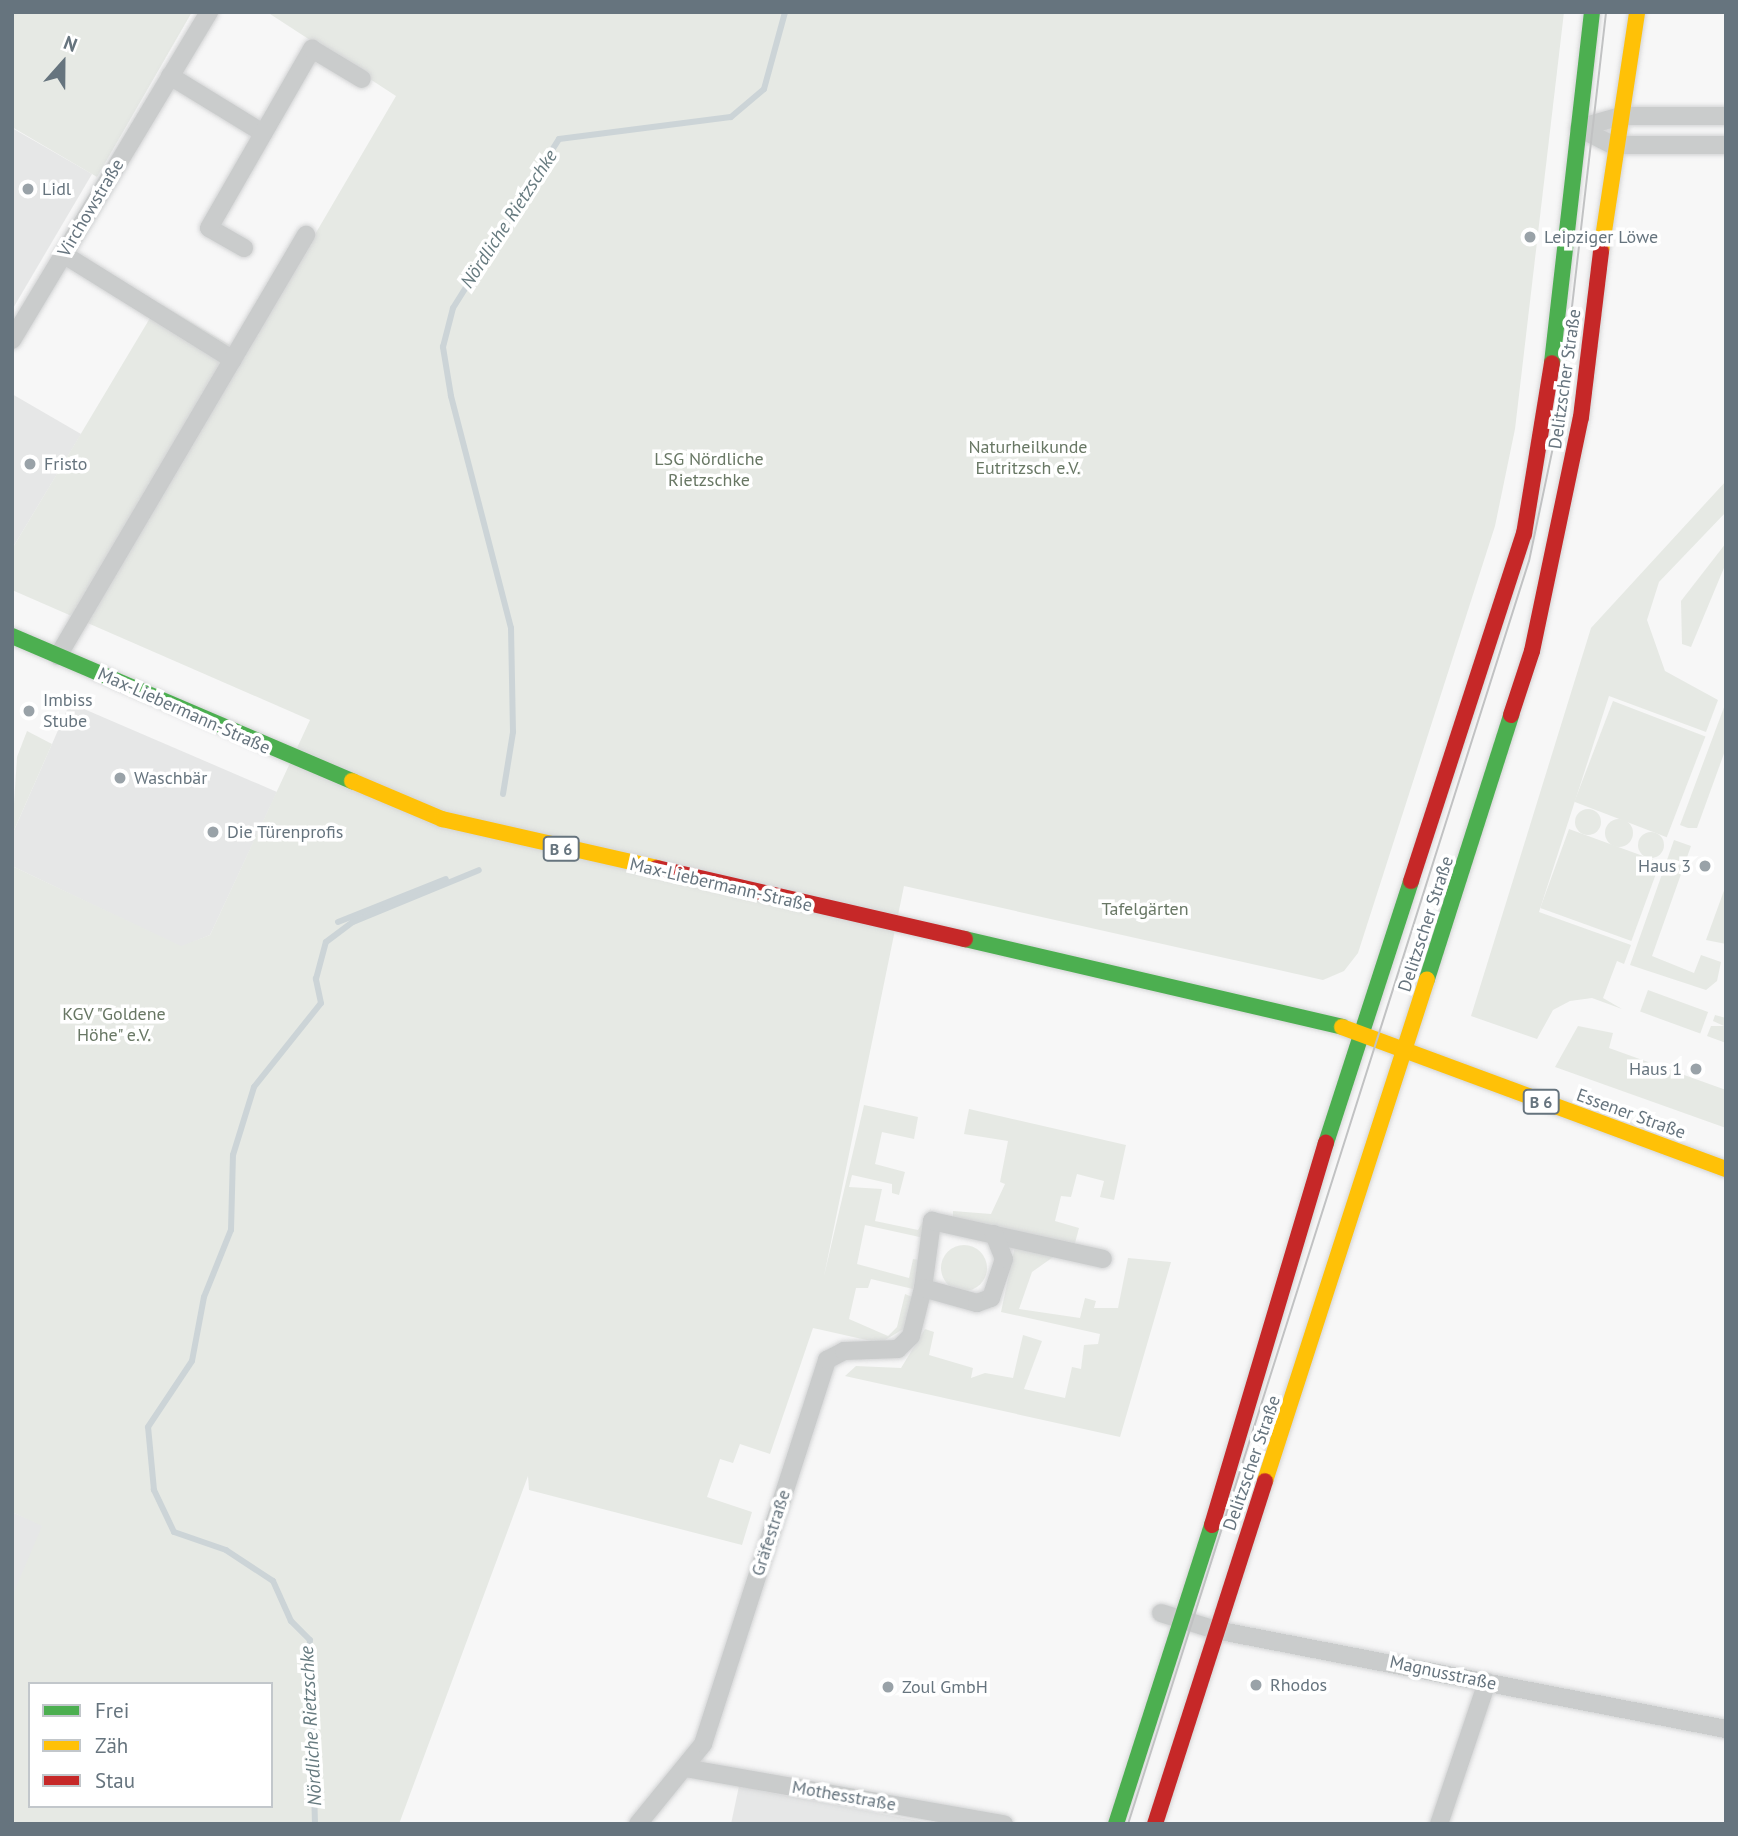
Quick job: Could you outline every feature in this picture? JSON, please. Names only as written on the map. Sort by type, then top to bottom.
[{"type":"main road","name":"Delitzscher Straße","points":[[1116,1824],[1361,1034],[1524,534],[1545,423],[1592,12]]},
{"type":"main road","name":"Delitzscher Straße","points":[[1155,1824],[1532,651],[1562,523],[1614,145],[1637,12]]},
{"type":"main road","name":"Max-Liebermann-Straße","points":[[12,636],[442,819],[1361,1034],[1405,1052]]},
{"type":"main road","name":"Essener Straße","points":[[1405,1052],[1726,1169]]},
{"type":"street","name":"Virchowstraße","points":[[12,340],[209,12]]},
{"type":"street","points":[[244,248],[209,228],[312,49],[362,79]]},
{"type":"street","points":[[170,76],[263,133]]},
{"type":"street","points":[[1579,128],[1621,116],[1726,116]]},
{"type":"street","points":[[1579,128],[1614,145],[1726,145]]},
{"type":"street","points":[[58,656],[306,236]]},
{"type":"street","points":[[63,254],[233,360]]},
{"type":"street","name":"Gräfestraße","points":[[638,1824],[703,1744],[827,1360],[844,1351],[898,1349],[911,1336],[923,1288],[932,1220],[1103,1259]]},
{"type":"street","points":[[923,1288],[977,1303],[991,1298],[1004,1259],[994,1234]]},
{"type":"street","name":"Magnusstraße","points":[[1161,1613],[1216,1630],[1726,1729]]},
{"type":"street","points":[[1439,1824],[1487,1682]]},
{"type":"street","name":"Mothesstraße","points":[[685,1768],[1004,1824]]},
{"type":"shaded area","points":[[12,128],[92,174],[12,310]]},
{"type":"shaded area","points":[[12,394],[81,434],[12,549]]},
{"type":"shaded area","points":[[70,703],[277,792],[210,935],[181,947],[12,866],[12,835]]},
{"type":"shaded area","points":[[12,1512],[84,1543],[12,1643]]},
{"type":"shaded area","points":[[739,1786],[788,1796],[935,1824],[731,1824]]},
{"type":"green space","points":[[12,12],[192,12],[97,177],[12,127]]},
{"type":"green space","name":"LSG Nördliche Rietzschke","points":[[267,12],[1564,12],[1515,429],[1495,526],[1358,953],[1344,971],[1323,980],[904,886],[824,1276],[864,1105],[918,1117],[914,1139],[882,1132],[875,1164],[905,1172],[899,1195],[892,1193],[892,1184],[852,1175],[849,1187],[882,1189],[875,1221],[918,1230],[931,1208],[924,1238],[865,1225],[857,1264],[909,1278],[913,1259],[920,1260],[913,1289],[871,1279],[868,1288],[856,1288],[849,1319],[888,1336],[897,1327],[905,1294],[912,1297],[905,1328],[880,1343],[813,1328],[770,1454],[740,1444],[733,1463],[720,1459],[707,1497],[752,1512],[742,1545],[529,1490],[528,1476],[399,1824],[12,1824],[12,1597],[42,1526],[12,1512],[12,866],[181,946],[210,935],[310,720],[12,590],[12,549],[159,303],[245,354],[396,96]]},
{"type":"green space","points":[[1726,481],[1726,512],[1659,582],[1647,620],[1665,671],[1718,700],[1706,732],[1609,696],[1539,912],[1631,945],[1624,964],[1617,961],[1603,998],[1622,1009],[1592,998],[1570,1001],[1553,1010],[1537,1039],[1471,1016],[1591,628]]},
{"type":"green space","points":[[1726,543],[1726,563],[1691,647],[1682,644],[1681,601]]},
{"type":"green space","points":[[1613,701],[1705,736],[1667,837],[1574,802]]},
{"type":"green space","points":[[1726,702],[1726,748],[1697,828],[1688,828],[1680,825]]},
{"type":"green space","points":[[27,731],[52,744],[12,835],[17,757]]},
{"type":"green space","points":[[1588,809],[1598,812],[1601,822],[1598,832],[1588,835],[1578,832],[1575,822],[1578,812]]},
{"type":"green space","points":[[1619,819],[1629,823],[1633,833],[1629,843],[1619,847],[1609,843],[1605,833],[1609,823]]},
{"type":"green space","points":[[1569,829],[1660,862],[1631,941],[1540,908]]},
{"type":"green space","points":[[1651,832],[1661,835],[1664,845],[1661,855],[1651,858],[1641,855],[1638,845],[1641,835]]},
{"type":"green space","points":[[1674,840],[1691,846],[1652,956],[1694,973],[1701,955],[1721,962],[1717,981],[1706,990],[1630,965]]},
{"type":"green space","points":[[1726,885],[1726,944],[1706,940]]},
{"type":"green space","points":[[1648,990],[1708,1012],[1700,1034],[1640,1012]]},
{"type":"green space","points":[[1715,1015],[1726,1018],[1726,1043],[1707,1036],[1711,1026],[1724,1026],[1713,1021]]},
{"type":"green space","points":[[1578,1026],[1613,1033],[1609,1048],[1726,1090],[1726,1128],[1555,1067]]},
{"type":"green space","points":[[969,1109],[1126,1145],[1114,1200],[1100,1197],[1104,1181],[1077,1174],[1071,1197],[1061,1196],[1055,1221],[1079,1228],[1074,1247],[953,1219],[953,1211],[991,1214],[1005,1184],[1000,1182],[1008,1141],[964,1134]]},
{"type":"green space","points":[[964,1245],[980,1252],[987,1268],[980,1284],[964,1291],[948,1284],[941,1268],[948,1252]]},
{"type":"green space","points":[[1015,1246],[1056,1255],[1032,1272],[1019,1309],[1080,1318],[1085,1298],[1096,1301],[1094,1308],[1118,1308],[1128,1258],[1171,1262],[1120,1437],[845,1376],[856,1366],[901,1368],[925,1329],[934,1332],[929,1355],[973,1368],[971,1378],[985,1373],[1013,1378],[1023,1335],[1042,1341],[1024,1389],[1065,1398],[1072,1367],[1081,1369],[1084,1345],[1098,1344],[1100,1334],[1001,1312]]},
{"type":"waterway","name":"Nördliche Rietzschke","points":[[503,794],[513,732],[511,628],[451,396],[443,347],[453,308],[559,139],[731,117],[764,89],[785,12]]},
{"type":"waterway","name":"Nördliche Rietzschke","points":[[315,1824],[310,1640],[291,1621],[273,1581],[226,1550],[174,1532],[154,1490],[148,1427],[192,1361],[204,1297],[231,1230],[233,1155],[254,1087],[321,1003],[316,979],[326,942],[353,922],[479,870]]},
{"type":"waterway","name":"Nördliche Rietzschke","points":[[338,922],[446,879]]},
{"type":"tram line","points":[[1128,1824],[1529,561],[1559,419],[1606,12]]},
{"type":"traffic: fast","points":[[1552,363],[1592,12]]},
{"type":"traffic: fast","points":[[12,636],[352,781]]},
{"type":"traffic: fast","points":[[1427,979],[1511,715]]},
{"type":"traffic: fast","points":[[1326,1143],[1411,881]]},
{"type":"traffic: fast","points":[[965,939],[1342,1027]]},
{"type":"traffic: fast","points":[[1116,1824],[1212,1525]]},
{"type":"traffic: slow","points":[[1601,251],[1637,12]]},
{"type":"traffic: slow","points":[[352,781],[442,819],[657,868]]},
{"type":"traffic: slow","points":[[1265,1481],[1427,979]]},
{"type":"traffic: slow","points":[[1342,1027],[1726,1169]]},
{"type":"traffic: jam","points":[[1511,715],[1532,651],[1581,417],[1601,251]]},
{"type":"traffic: jam","points":[[1411,881],[1524,534],[1552,363]]},
{"type":"traffic: jam","points":[[657,868],[965,939]]},
{"type":"traffic: jam","points":[[1212,1525],[1326,1143]]},
{"type":"traffic: jam","points":[[1155,1824],[1265,1481]]},
{"type":"place","name":"Lidl","points":[[28,189]]},
{"type":"place","name":"Leipziger Löwe","points":[[1530,237]]},
{"type":"place","name":"Fristo","points":[[30,464]]},
{"type":"place","name":"Imbiss Stube","points":[[29,711]]},
{"type":"place","name":"Waschbär","points":[[120,778]]},
{"type":"place","name":"Die Türenprofis","points":[[213,832]]},
{"type":"place","name":"Haus 3","points":[[1705,866]]},
{"type":"place","name":"Haus 1","points":[[1696,1069]]},
{"type":"place","name":"Rhodos","points":[[1256,1685]]},
{"type":"place","name":"Zoul GmbH","points":[[888,1687]]},
{"type":"park label","name":"Naturheilkunde Eutritzsch e.V.","points":[[1028,458]]},
{"type":"park label","name":"Tafelgärten","points":[[1145,909]]},
{"type":"park label","name":"KGV \"Goldene Höhe\" e.V.","points":[[114,1025]]}]
